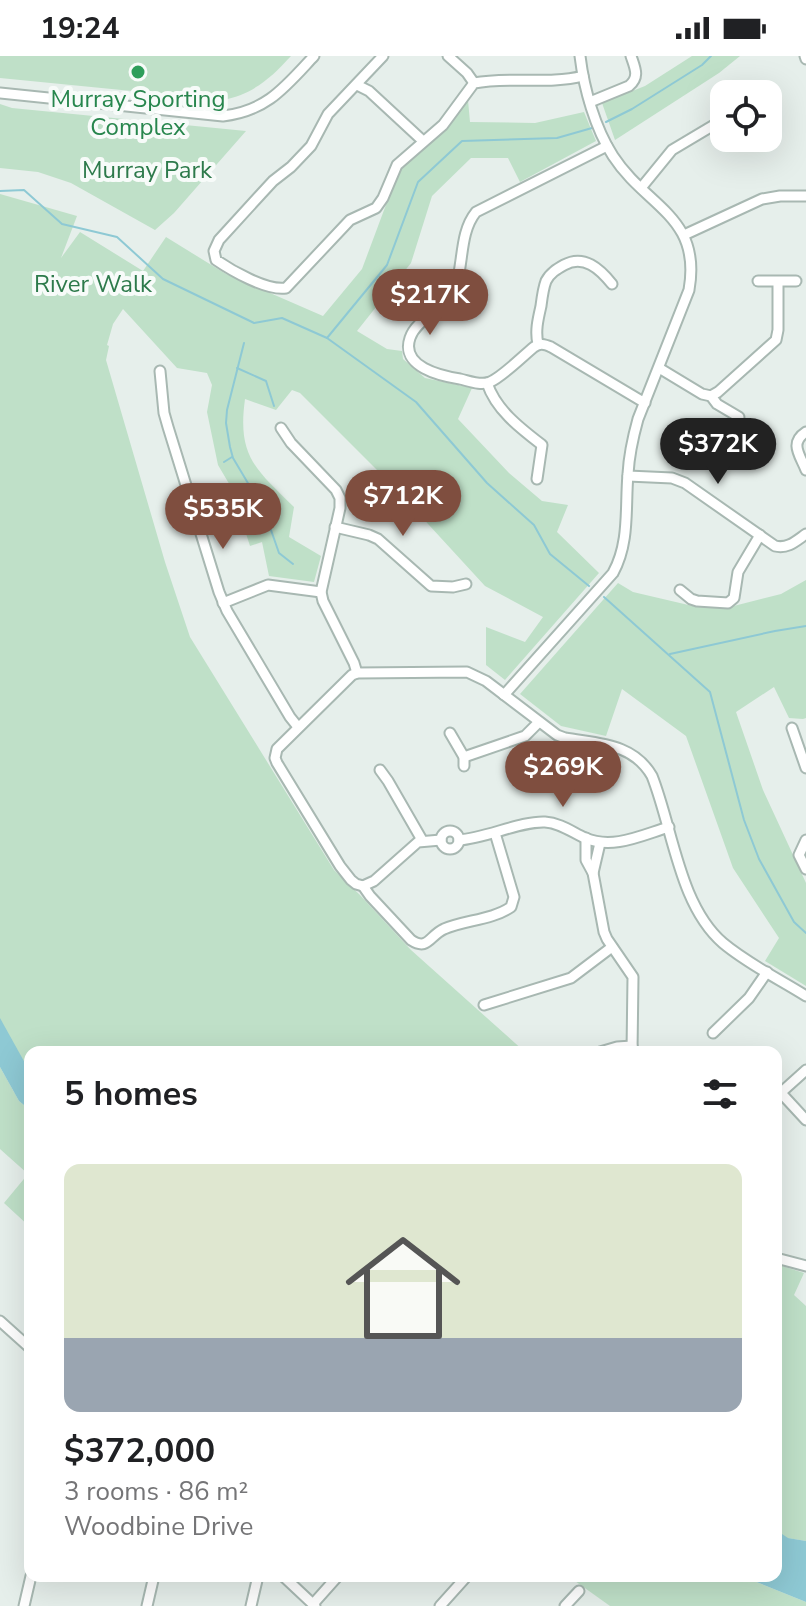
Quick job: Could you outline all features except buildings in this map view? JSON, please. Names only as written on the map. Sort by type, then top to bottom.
[{"type":"street","points":[[0,93],[223,116],[239,114],[266,103],[314,56]]},
{"type":"street","points":[[383,56],[328,114],[311,146],[267,187],[219,240],[214,251],[216,260],[275,289],[286,288],[350,220],[376,208],[397,165],[443,125],[474,83],[563,80],[583,76]]},
{"type":"street","points":[[448,56],[474,83]]},
{"type":"street","points":[[504,695],[613,573],[624,545],[633,439],[689,290],[692,261],[684,235],[669,214],[618,163],[607,146],[590,102],[580,56]]},
{"type":"street","points":[[590,102],[633,83],[636,71],[631,56]]},
{"type":"street","points":[[357,85],[369,91],[423,141]]},
{"type":"street","points":[[641,188],[672,150],[710,127]]},
{"type":"street","points":[[538,344],[487,383],[429,372],[411,356],[409,345],[411,335],[418,326],[454,291],[467,229],[476,212],[607,146]]},
{"type":"street","points":[[684,235],[762,199],[806,196]]},
{"type":"street","points":[[538,344],[536,333],[545,284],[554,271],[570,261],[582,260],[605,275],[612,284]]},
{"type":"street","points":[[758,281],[796,281]]},
{"type":"street","points":[[659,368],[707,396],[718,392],[776,340],[778,282]]},
{"type":"street","points":[[538,344],[551,347],[645,403]]},
{"type":"street","points":[[160,371],[164,413],[223,603],[298,727]]},
{"type":"street","points":[[487,383],[492,397],[501,408],[542,445],[537,479]]},
{"type":"street","points":[[711,396],[717,404],[739,417]]},
{"type":"street","points":[[281,428],[339,494],[340,508],[321,592],[357,673]]},
{"type":"street","points":[[806,432],[799,437],[796,445],[806,470]]},
{"type":"street","points":[[628,476],[672,478],[685,483],[775,546],[795,542],[806,534]]},
{"type":"street","points":[[335,527],[378,539],[431,586],[440,588],[466,584]]},
{"type":"street","points":[[680,590],[697,601],[732,601],[738,572],[760,535]]},
{"type":"street","points":[[223,603],[268,585],[321,592]]},
{"type":"street","points":[[495,833],[514,897],[511,907],[443,930],[419,945],[340,866],[277,763],[277,749],[347,678],[357,673],[467,672],[486,681],[565,738],[616,747],[638,757],[652,776],[686,887],[700,917],[722,942],[806,996]]},
{"type":"street","points":[[450,733],[464,761],[525,736],[539,722]]},
{"type":"street","points":[[792,728],[806,768]]},
{"type":"street","points":[[380,770],[422,840]]},
{"type":"street","points":[[363,886],[374,881],[414,844],[422,840],[441,840],[444,833],[449,831],[456,833],[459,840],[541,822],[555,824],[600,843],[621,842],[669,827]]},
{"type":"street","points":[[586,838],[586,860],[593,873],[604,932],[633,977],[632,1046]]},
{"type":"street","points":[[806,840],[799,855],[806,869]]},
{"type":"street","points":[[593,873],[600,843]]},
{"type":"street","points":[[484,1005],[571,978],[612,947]]},
{"type":"street","points":[[713,1033],[749,998],[767,972]]},
{"type":"street","points":[[782,1091],[806,1070]]},
{"type":"street","points":[[782,1099],[806,1120]]},
{"type":"street","points":[[782,1260],[806,1266]]},
{"type":"street","points":[[0,1321],[24,1343]]},
{"type":"street","points":[[24,1606],[30,1582]]},
{"type":"street","points":[[147,1606],[153,1582]]},
{"type":"street","points":[[251,1606],[257,1582]]},
{"type":"street","points":[[289,1582],[314,1605],[333,1582]]},
{"type":"street","points":[[440,1606],[462,1582]]},
{"type":"street","points":[[565,1606],[579,1591]]},
{"type":"green space","name":"Murray Sporting Complex","points":[[0,56],[291,56],[261,84],[223,100],[0,78]]},
{"type":"green space","points":[[692,56],[740,56],[615,140],[602,103],[645,86]]},
{"type":"green space","name":"River Walk","points":[[468,100],[470,122],[535,123],[584,112],[596,141],[520,182],[508,158],[471,158],[432,196],[411,263],[357,331],[387,349],[402,351],[403,359],[425,378],[472,388],[458,419],[509,473],[542,501],[568,505],[557,532],[599,573],[505,680],[486,665],[486,627],[525,642],[543,617],[485,586],[395,488],[300,393],[292,390],[276,410],[245,399],[244,435],[252,460],[294,507],[289,537],[321,556],[314,582],[269,576],[262,542],[250,546],[231,487],[218,465],[207,412],[212,385],[207,373],[177,368],[123,309],[113,324],[106,360],[190,637],[334,870],[411,950],[518,1046],[24,1046],[24,1063],[0,1022],[0,194],[77,216],[61,258],[80,232],[143,271],[166,237],[226,274],[323,316],[362,269],[399,170],[413,153],[448,125]]},
{"type":"green space","name":"Murray Park","points":[[0,104],[12,108],[246,131],[174,213],[155,230],[71,183],[38,172],[0,168]]},
{"type":"green space","points":[[806,580],[806,718],[789,718],[774,687],[736,712],[763,790],[806,883],[806,986],[765,961],[779,938],[733,868],[686,736],[622,689],[606,736],[561,726],[520,694],[618,583],[633,592],[697,607],[726,608],[781,594]]},
{"type":"green space","points":[[0,1067],[24,1105],[24,1170],[0,1149]]},
{"type":"green space","points":[[24,1179],[24,1221],[4,1203]]},
{"type":"green space","points":[[782,1266],[804,1273],[794,1295],[806,1306],[806,1541],[782,1535]]},
{"type":"green space","points":[[576,1582],[757,1582],[806,1602],[806,1606],[610,1606]]},
{"type":"water","points":[[0,1018],[24,1061],[24,1105],[0,1067]]},
{"type":"water","points":[[782,1534],[806,1541],[806,1602],[757,1582],[782,1582]]},
{"type":"waterway","points":[[606,122],[632,109],[702,65],[711,56]]},
{"type":"waterway","points":[[327,338],[387,265],[418,182],[462,141],[557,138],[592,128]]},
{"type":"waterway","points":[[0,191],[24,190],[62,224],[117,237],[163,279],[254,323],[282,318],[327,338],[416,402],[487,483],[534,525],[550,554],[589,586]]},
{"type":"waterway","points":[[244,343],[227,410],[230,447],[233,458],[264,510],[279,553],[293,564]]},
{"type":"waterway","points":[[237,368],[266,381],[274,406]]},
{"type":"waterway","points":[[224,462],[232,457]]},
{"type":"waterway","points":[[604,597],[710,692],[744,820],[759,859],[794,922],[806,933]]},
{"type":"waterway","points":[[670,654],[806,626]]},
{"type":"place","name":"Murray Sporting Complex","points":[[138,72]]}]
